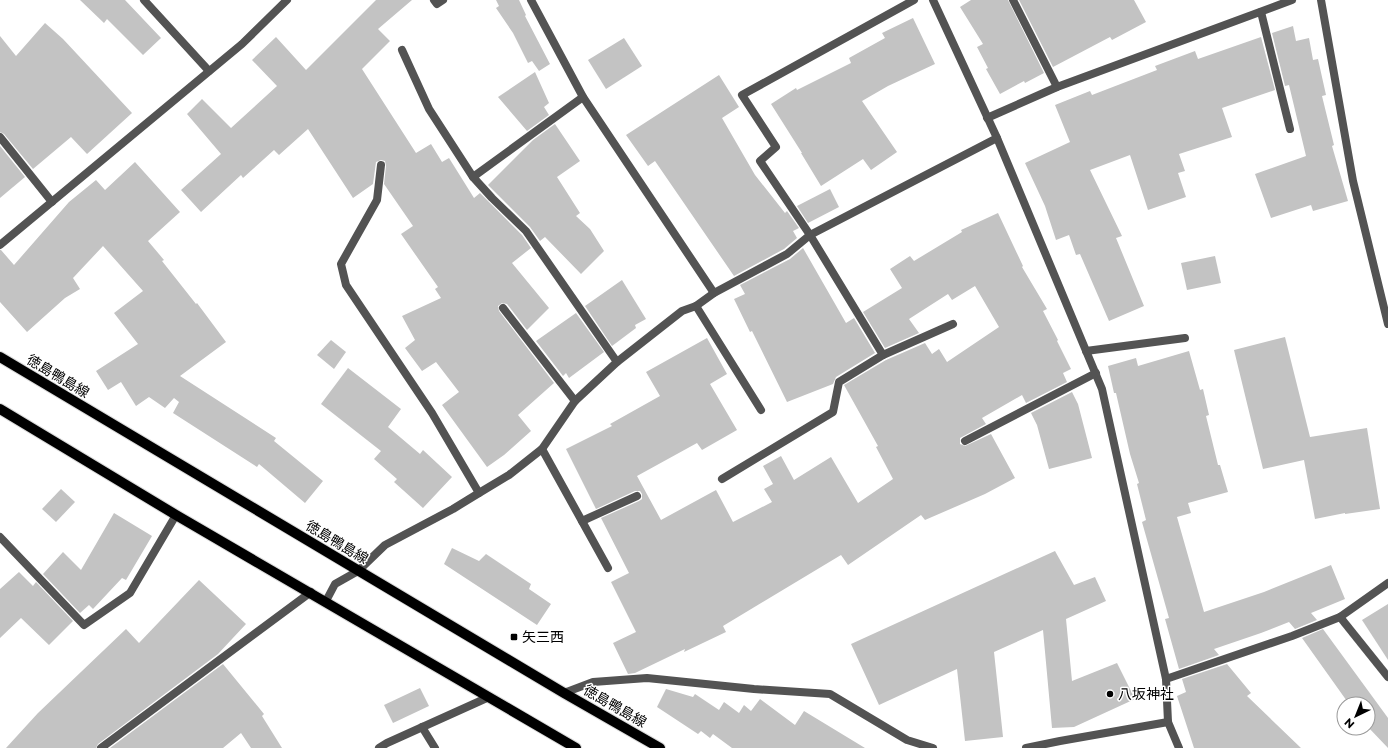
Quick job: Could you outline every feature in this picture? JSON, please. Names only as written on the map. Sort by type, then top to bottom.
[{"type":"main road","name":"徳島鴨島線","points":[[0,357],[358,571],[660,748]]},
{"type":"main road","points":[[0,409],[176,515],[311,592],[576,748]]},
{"type":"street","points":[[144,0],[209,71]]},
{"type":"street","points":[[0,245],[242,44],[287,0]]},
{"type":"street","points":[[434,0],[437,4],[443,0]]},
{"type":"street","points":[[531,0],[583,97],[714,293]]},
{"type":"street","points":[[883,355],[810,235],[760,161],[776,147],[742,95],[914,0]]},
{"type":"street","points":[[933,0],[997,138],[1102,389],[1166,679],[1168,722],[1178,748]]},
{"type":"street","points":[[1014,0],[1057,87]]},
{"type":"street","points":[[987,118],[1057,87],[1292,0]]},
{"type":"street","points":[[1321,0],[1353,181],[1388,324]]},
{"type":"street","points":[[1261,12],[1290,129]]},
{"type":"street","points":[[402,50],[429,109],[473,177],[526,231],[617,362]]},
{"type":"street","points":[[473,177],[583,97]]},
{"type":"street","points":[[0,137],[52,202]]},
{"type":"street","points":[[326,601],[335,584],[358,571],[385,545],[453,509],[508,475],[542,449],[575,401],[617,362],[682,311],[696,306],[714,293],[787,254],[810,235],[997,138]]},
{"type":"street","points":[[381,165],[377,200],[341,264],[346,285],[432,413],[479,493]]},
{"type":"street","points":[[696,306],[761,410]]},
{"type":"street","points":[[503,308],[575,401]]},
{"type":"street","points":[[722,479],[833,412],[838,382],[883,355],[953,324]]},
{"type":"street","points":[[1086,351],[1185,338]]},
{"type":"street","points":[[965,441],[1096,373]]},
{"type":"street","points":[[542,449],[608,568]]},
{"type":"street","points":[[582,521],[637,496]]},
{"type":"street","points":[[0,537],[84,625],[130,593],[176,515]]},
{"type":"street","points":[[1166,679],[1292,636],[1340,617],[1388,583]]},
{"type":"street","points":[[101,748],[311,592]]},
{"type":"street","points":[[1340,617],[1388,677]]},
{"type":"street","points":[[564,693],[593,682],[647,678],[754,689],[830,694],[907,740],[933,748]]},
{"type":"street","points":[[379,748],[489,697]]},
{"type":"street","points":[[1026,748],[1168,722]]},
{"type":"street","points":[[422,727],[435,748]]},
{"type":"building","points":[[80,0],[125,0],[161,38],[143,55],[107,19],[104,23]]},
{"type":"building","points":[[376,0],[412,0],[378,29],[390,41],[362,69],[416,153],[431,144],[442,162],[449,158],[474,198],[480,193],[522,235],[531,248],[512,263],[549,308],[527,330],[507,304],[502,303],[498,306],[499,311],[554,383],[518,415],[531,431],[504,455],[487,467],[442,405],[459,392],[436,362],[422,371],[405,348],[415,340],[402,316],[441,298],[435,289],[438,287],[401,234],[413,226],[384,184],[386,166],[385,161],[381,160],[376,162],[373,184],[353,198],[308,129],[279,155],[274,150],[243,178],[241,175],[201,212],[181,190],[221,154],[187,114],[202,99],[231,128],[277,86],[252,60],[276,37],[306,70]]},
{"type":"building","points":[[496,0],[519,0],[526,15],[525,16],[550,64],[539,71],[532,61],[528,63],[513,33],[496,8],[499,6]]},
{"type":"building","points":[[971,0],[1008,0],[1044,73],[1025,83],[1024,81],[1000,94],[986,69],[988,68],[977,47],[983,44],[960,7]]},
{"type":"building","points":[[1019,0],[1134,0],[1146,22],[1112,40],[1110,37],[1053,67]]},
{"type":"building","points":[[913,18],[935,64],[888,86],[862,101],[897,152],[871,170],[863,159],[821,186],[771,104],[796,88],[797,90],[851,63],[849,58],[885,38],[882,33]]},
{"type":"building","points":[[45,23],[63,39],[132,113],[87,154],[71,137],[33,169],[4,134],[0,132],[0,36],[16,56]]},
{"type":"building","points":[[1293,26],[1296,41],[1309,38],[1313,60],[1318,59],[1326,95],[1322,96],[1334,145],[1332,146],[1348,201],[1313,211],[1311,205],[1271,218],[1255,174],[1306,156],[1289,85],[1285,86],[1272,33]]},
{"type":"building","points":[[1261,37],[1275,90],[1222,108],[1232,137],[1179,154],[1185,171],[1178,173],[1186,197],[1148,210],[1130,155],[1090,170],[1122,236],[1116,238],[1144,306],[1109,321],[1080,254],[1076,255],[1069,235],[1056,240],[1045,206],[1025,163],[1070,142],[1055,105],[1090,91],[1092,95],[1157,70],[1155,66],[1195,51],[1198,59]]},
{"type":"building","points":[[624,38],[642,66],[606,89],[588,60]]},
{"type":"building","points":[[535,72],[549,103],[544,107],[549,115],[527,131],[498,97]]},
{"type":"building","points":[[719,75],[739,107],[722,118],[755,175],[785,213],[787,211],[799,228],[793,231],[797,238],[784,249],[734,276],[655,161],[648,166],[626,135]]},
{"type":"building","points":[[555,124],[580,161],[557,177],[580,213],[576,216],[590,229],[604,251],[581,274],[545,237],[540,241],[530,227],[488,185],[533,140]]},
{"type":"building","points":[[0,146],[25,177],[0,198]]},
{"type":"building","points":[[135,162],[180,212],[148,241],[226,342],[180,376],[276,438],[274,441],[323,481],[305,503],[259,464],[257,467],[173,413],[179,402],[174,398],[165,408],[149,397],[136,406],[121,382],[108,390],[96,371],[138,344],[114,313],[143,291],[103,246],[73,278],[80,289],[65,298],[27,332],[0,302],[0,250],[14,265],[69,202],[96,180],[105,190]]},
{"type":"building","points":[[830,189],[839,207],[808,223],[797,206]]},
{"type":"building","points":[[998,213],[1023,266],[1022,267],[1047,309],[1043,311],[1071,369],[1063,373],[1067,382],[1026,403],[1022,395],[982,418],[986,424],[960,438],[960,444],[965,446],[991,434],[1015,478],[985,494],[925,520],[921,515],[848,565],[841,555],[723,626],[726,632],[684,652],[685,649],[635,673],[628,674],[613,643],[636,632],[611,582],[629,573],[601,518],[639,501],[642,499],[642,494],[640,491],[635,491],[596,509],[566,449],[612,426],[610,424],[660,396],[646,372],[707,338],[727,374],[710,384],[737,430],[702,450],[697,443],[637,476],[661,520],[716,490],[733,522],[772,502],[764,489],[773,484],[763,466],[781,456],[794,480],[831,457],[858,503],[893,479],[876,447],[878,446],[844,385],[886,360],[925,343],[932,354],[939,349],[947,362],[999,327],[975,286],[952,300],[948,294],[909,319],[919,333],[885,348],[863,312],[902,288],[890,269],[910,256],[914,261],[962,232],[961,230]]},
{"type":"building","points":[[803,248],[846,323],[854,318],[875,353],[836,377],[833,384],[787,402],[752,331],[750,332],[734,299],[745,294],[740,285],[790,259]]},
{"type":"building","points":[[1215,256],[1221,283],[1187,290],[1181,263]]},
{"type":"building","points":[[622,280],[646,319],[635,325],[636,328],[612,346],[585,306]]},
{"type":"building","points":[[576,313],[604,352],[569,378],[566,373],[563,376],[536,341]]},
{"type":"building","points":[[1285,337],[1310,437],[1367,428],[1380,509],[1345,513],[1315,519],[1304,460],[1263,469],[1234,350]]},
{"type":"building","points":[[331,340],[346,352],[334,369],[317,355]]},
{"type":"building","points":[[1189,351],[1200,390],[1203,389],[1209,415],[1206,416],[1218,465],[1220,465],[1228,492],[1188,503],[1191,513],[1177,517],[1204,612],[1264,592],[1331,565],[1345,599],[1311,613],[1317,620],[1295,629],[1289,622],[1214,649],[1219,655],[1179,669],[1165,619],[1169,618],[1142,522],[1146,520],[1137,484],[1139,483],[1130,454],[1116,393],[1114,393],[1108,366],[1136,358],[1138,366]]},
{"type":"building","points":[[348,368],[401,409],[388,427],[420,454],[423,450],[452,477],[423,508],[394,482],[397,479],[374,459],[381,451],[321,404]]},
{"type":"building","points":[[1072,392],[1078,404],[1092,458],[1049,469],[1037,425],[1031,413]]},
{"type":"building","points":[[61,489],[75,502],[56,522],[42,509]]},
{"type":"building","points":[[114,513],[152,536],[126,580],[122,578],[93,609],[89,605],[80,613],[43,574],[63,552],[81,570]]},
{"type":"building","points":[[452,548],[479,561],[486,554],[531,584],[529,589],[551,604],[537,625],[444,564]]},
{"type":"building","points":[[1055,551],[1074,585],[1095,577],[1106,601],[1066,619],[1072,681],[1117,663],[1135,699],[1074,727],[1052,728],[1043,630],[994,652],[1003,737],[965,741],[957,669],[879,705],[851,644]]},
{"type":"building","points":[[19,572],[33,586],[36,582],[73,621],[49,645],[21,618],[0,638],[0,589]]},
{"type":"building","points":[[199,580],[246,624],[218,654],[98,744],[96,748],[6,748],[38,713],[126,629],[139,643]]},
{"type":"building","points":[[1388,604],[1388,660],[1362,620]]},
{"type":"building","points":[[1323,629],[1372,696],[1343,696],[1302,638]]},
{"type":"building","points":[[223,664],[264,714],[262,716],[282,748],[251,748],[241,733],[223,748],[110,748]]},
{"type":"building","points":[[1227,664],[1251,693],[1247,696],[1301,748],[1194,748],[1177,696],[1186,692],[1182,679]]},
{"type":"building","points":[[420,688],[429,706],[393,723],[384,705]]},
{"type":"building","points":[[666,689],[693,697],[695,694],[719,710],[724,702],[739,713],[744,705],[751,711],[760,699],[795,725],[804,711],[865,748],[732,748],[713,734],[710,738],[701,731],[698,734],[657,707]]},
{"type":"building","points":[[1376,702],[1388,718],[1388,748],[1376,735]]},
{"type":"place","name":"矢三西","points":[[514,637]]},
{"type":"place","name":"八坂神社","points":[[1110,694]]}]
